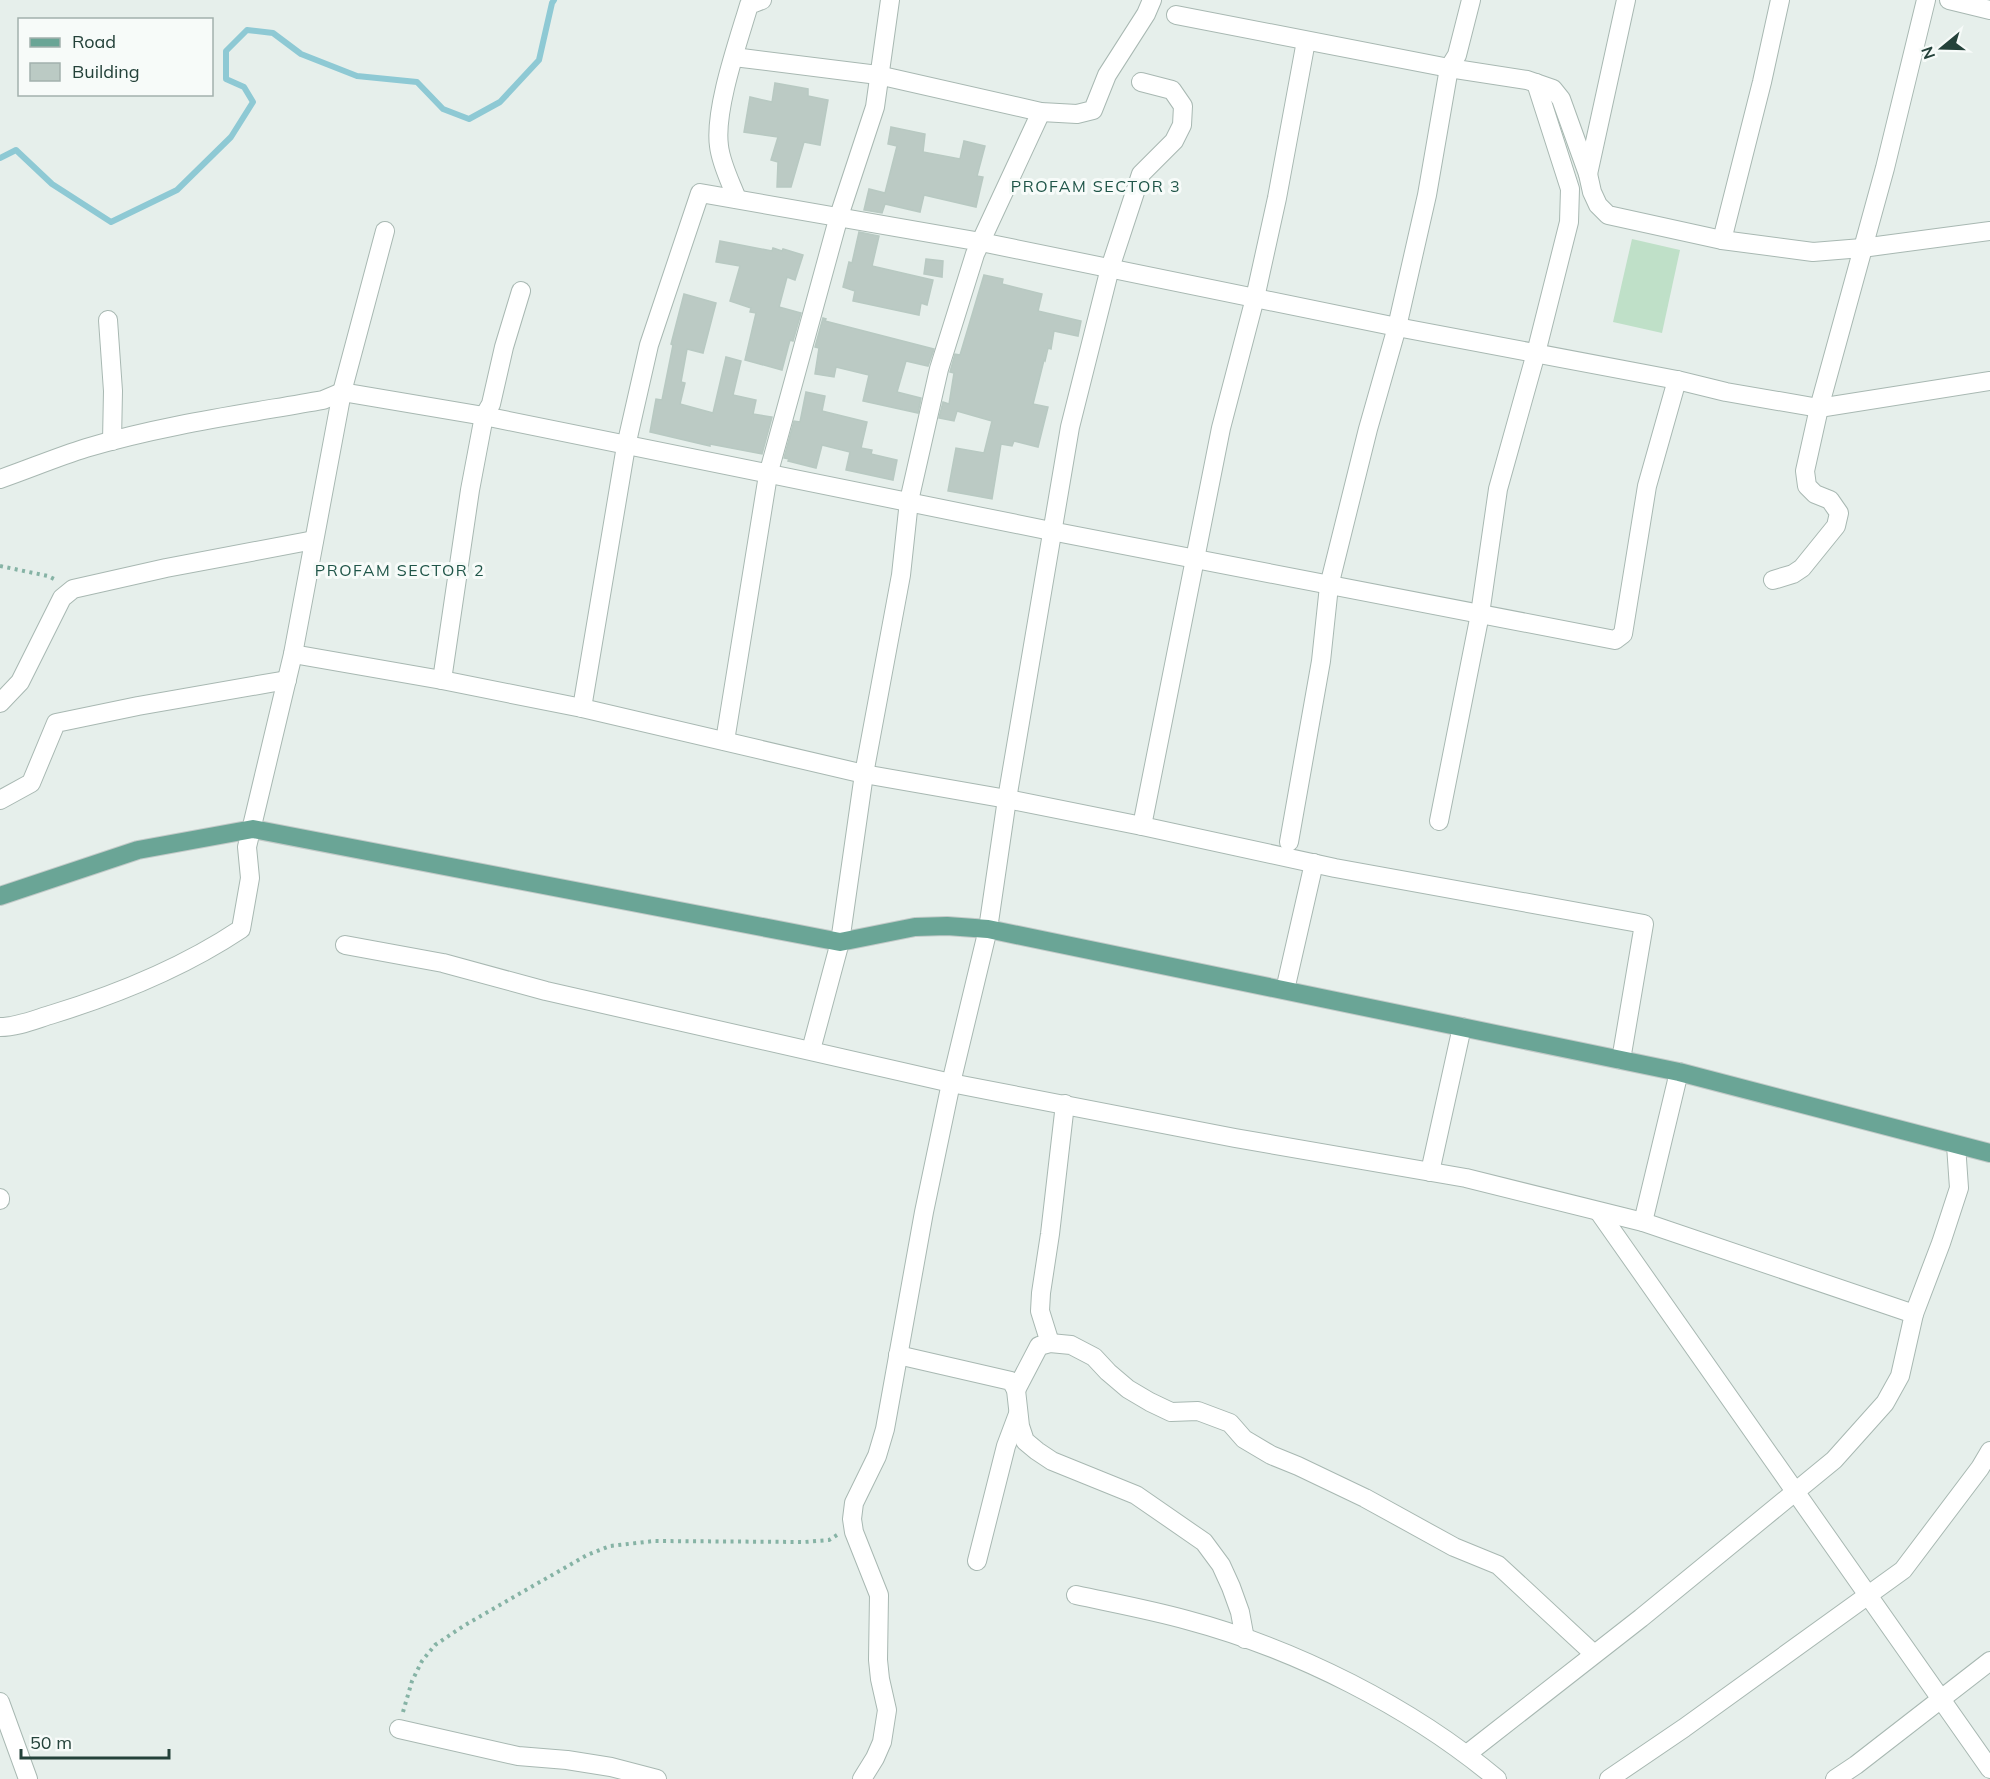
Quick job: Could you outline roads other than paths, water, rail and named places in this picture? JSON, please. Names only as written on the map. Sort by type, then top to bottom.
[{"type":"main road","points":[[0,896],[138,850],[253,829],[840,942],[915,927],[946,926],[988,929],[1679,1072],[1990,1153]]},
{"type":"street","points":[[738,199],[719,147],[718,129],[722,103],[749,5],[762,0]]},
{"type":"street","points":[[725,741],[768,475],[839,216],[874,107],[890,0]]},
{"type":"street","points":[[734,57],[878,75],[1041,112],[1077,114],[1093,110],[1107,75],[1146,14],[1152,0]]},
{"type":"street","points":[[1289,843],[1321,662],[1329,586],[1368,429],[1397,327],[1426,195],[1449,68],[1457,55],[1471,0]]},
{"type":"street","points":[[1588,174],[1626,0]]},
{"type":"street","points":[[1722,240],[1780,0]]},
{"type":"street","points":[[1773,580],[1793,574],[1802,568],[1836,526],[1839,513],[1830,500],[1815,494],[1807,486],[1805,471],[1819,408],[1885,168],[1926,0]]},
{"type":"street","points":[[1949,0],[1990,10]]},
{"type":"street","points":[[1176,15],[1449,68],[1527,80],[1553,89],[1561,99],[1588,174],[1592,192],[1598,205],[1608,215],[1722,240],[1813,252],[1862,248],[1990,231]]},
{"type":"street","points":[[1142,826],[1193,559],[1221,428],[1255,298],[1277,198],[1306,41]]},
{"type":"street","points":[[862,1779],[882,1742],[887,1710],[881,1687],[878,1660],[879,1595],[854,1532],[852,1519],[854,1503],[877,1456],[885,1428],[924,1212],[951,1083],[988,929],[1007,799],[1070,428],[1110,268],[1141,174],[1174,141],[1182,124],[1183,105],[1172,90],[1141,82]]},
{"type":"street","points":[[1439,821],[1480,614],[1498,489],[1569,222],[1570,189],[1536,83]]},
{"type":"street","points":[[812,1050],[840,942],[864,774],[901,575],[909,501],[939,369],[969,272],[1041,112]]},
{"type":"street","points":[[582,708],[626,446],[649,345],[700,193],[981,242],[1397,327],[1677,380],[1726,392],[1819,408],[1990,381]]},
{"type":"street","points":[[0,1027],[30,1021],[89,1003],[132,986],[216,945],[241,929],[250,878],[248,847],[293,654],[342,392],[385,231]]},
{"type":"street","points":[[442,680],[470,490],[484,416],[491,404],[504,347],[521,291]]},
{"type":"street","points":[[108,320],[113,391],[112,441]]},
{"type":"street","points":[[0,479],[84,448],[183,425],[323,400],[342,392],[484,416],[768,475],[1615,640],[1623,634],[1647,486],[1677,380]]},
{"type":"street","points":[[0,704],[20,682],[62,598],[73,589],[166,568],[314,540]]},
{"type":"street","points":[[293,654],[442,680],[582,708],[864,774],[1007,799],[1314,863],[1644,924],[1621,1060]]},
{"type":"street","points":[[0,800],[31,783],[56,723],[287,680]]},
{"type":"street","points":[[1285,990],[1314,863]]},
{"type":"street","points":[[345,945],[443,963],[546,990],[951,1083],[1235,1138],[1466,1178],[1643,1222],[1914,1314]]},
{"type":"street","points":[[1430,1172],[1462,1027]]},
{"type":"street","points":[[1643,1222],[1679,1072]]},
{"type":"street","points":[[1050,1344],[1040,1311],[1041,1293],[1065,1104]]},
{"type":"street","points":[[1467,1754],[1641,1618],[1834,1460],[1885,1403],[1900,1376],[1914,1314],[1959,1188],[1956,1145]]},
{"type":"street","points":[[1599,1212],[1990,1769]]},
{"type":"street","points":[[1016,1390],[1039,1346],[1071,1345],[1094,1357],[1128,1389],[1171,1412],[1198,1411],[1230,1423],[1244,1439],[1271,1455],[1365,1498],[1454,1547],[1498,1565],[1594,1654]]},
{"type":"street","points":[[898,1355],[1011,1381],[1016,1390],[1020,1426],[1025,1440],[1037,1451],[1052,1461],[1136,1495],[1204,1542],[1221,1565],[1231,1587],[1240,1612],[1245,1639]]},
{"type":"street","points":[[977,1561],[1006,1446],[1018,1412]]},
{"type":"street","points":[[1609,1779],[1903,1570],[1980,1468],[1990,1451]]},
{"type":"street","points":[[1076,1595],[1186,1619],[1245,1639],[1336,1676],[1388,1704],[1467,1754],[1497,1779]]},
{"type":"street","points":[[1835,1779],[1990,1661]]},
{"type":"street","points":[[0,1702],[28,1779]]},
{"type":"street","points":[[399,1729],[518,1756],[589,1764],[657,1779]]},
{"type":"waterway","points":[[0,158],[16,150],[52,184],[111,222],[177,190],[231,137],[253,102],[244,87],[226,79],[226,51],[247,30],[273,33],[301,54],[357,76],[417,82],[443,109],[469,119],[500,102],[539,60],[554,0]]},
{"type":"district","name":"PROFAM SECTOR 3","points":[[1096,186]]},
{"type":"district","name":"PROFAM SECTOR 2","points":[[400,570]]}]
